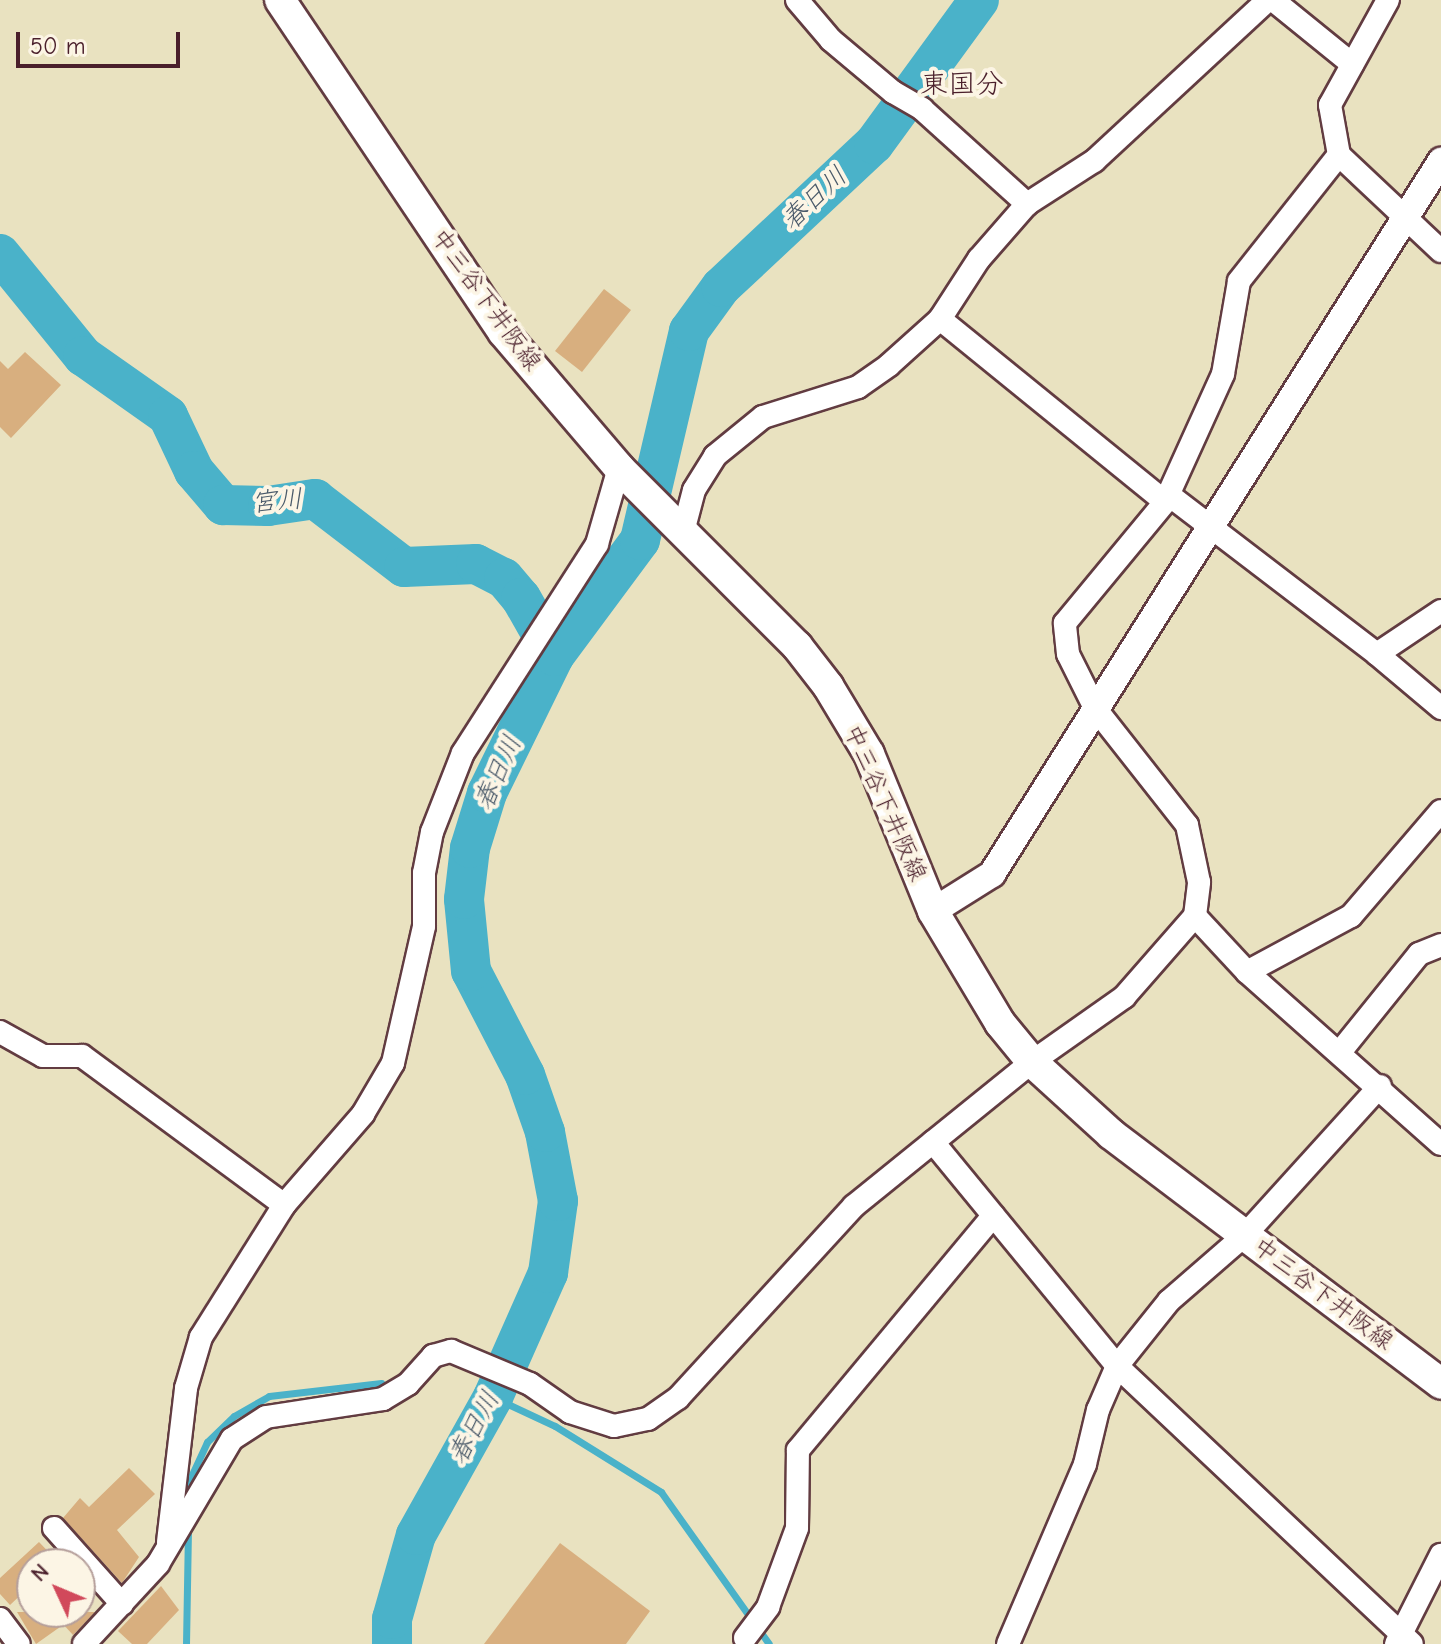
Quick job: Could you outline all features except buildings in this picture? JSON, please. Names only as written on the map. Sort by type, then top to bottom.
[{"type":"main road","name":"中三谷下井阪線","points":[[280,0],[503,332],[625,474],[797,646],[828,686],[869,754],[933,911],[1000,1023],[1032,1062],[1111,1134],[1441,1384]]},
{"type":"street","points":[[797,0],[831,40],[893,92],[922,109],[1027,204]]},
{"type":"street","points":[[681,529],[694,490],[715,456],[763,417],[858,387],[940,319],[979,259],[1027,204],[1094,161],[1271,0],[1352,64]]},
{"type":"street","points":[[1388,0],[1330,105],[1339,155],[1402,219],[1441,251]]},
{"type":"street","points":[[84,1644],[158,1564],[168,1542],[194,1512],[232,1439],[266,1417],[383,1399],[408,1384],[433,1356],[451,1351],[530,1384],[570,1412],[614,1426],[648,1419],[678,1398],[854,1206],[1032,1062],[1124,997],[1195,916],[1199,882],[1187,825],[1095,708],[1068,654],[1065,623],[1167,498],[1223,374],[1239,281],[1339,155]]},
{"type":"street","points":[[933,911],[992,874],[1441,161]]},
{"type":"street","points":[[940,319],[1167,498],[1210,526],[1377,654],[1441,708]]},
{"type":"street","points":[[168,1542],[186,1388],[201,1337],[284,1205],[363,1114],[393,1063],[424,926],[424,873],[432,832],[463,753],[597,544],[625,474]]},
{"type":"street","points":[[1377,654],[1441,611]]},
{"type":"street","points":[[1247,972],[1351,916],[1441,811]]},
{"type":"street","points":[[1195,916],[1247,972],[1380,1086],[1441,1144]]},
{"type":"street","points":[[1340,1052],[1419,954],[1441,945]]},
{"type":"street","points":[[0,1032],[43,1056],[82,1056],[284,1205]]},
{"type":"street","points":[[1008,1644],[1085,1464],[1098,1410],[1117,1366],[1169,1301],[1245,1235],[1380,1086]]},
{"type":"street","points":[[933,1142],[1117,1366],[1403,1641],[1441,1555]]},
{"type":"street","points":[[745,1638],[768,1607],[797,1528],[798,1450],[993,1216]]},
{"type":"street","points":[[54,1528],[122,1604]]},
{"type":"street","points":[[0,1619],[19,1644]]},
{"type":"waterway","name":"春日川","points":[[392,1644],[392,1619],[416,1535],[493,1397],[548,1273],[558,1201],[545,1132],[525,1075],[471,971],[464,899],[470,848],[487,793],[554,656],[640,540],[689,331],[721,287],[874,144],[979,0]]},
{"type":"waterway","name":"宮川","points":[[0,254],[83,356],[168,416],[194,471],[223,505],[268,506],[315,499],[404,567],[476,564],[504,578],[521,598],[554,656]]},
{"type":"waterway","points":[[189,1497],[189,1481],[207,1442],[234,1416],[269,1396],[381,1383]]},
{"type":"waterway","points":[[493,1397],[555,1426],[661,1492],[769,1644]]},
{"type":"waterway","points":[[186,1644],[188,1530]]},
{"type":"district","name":"東国分","points":[[962,84]]}]
